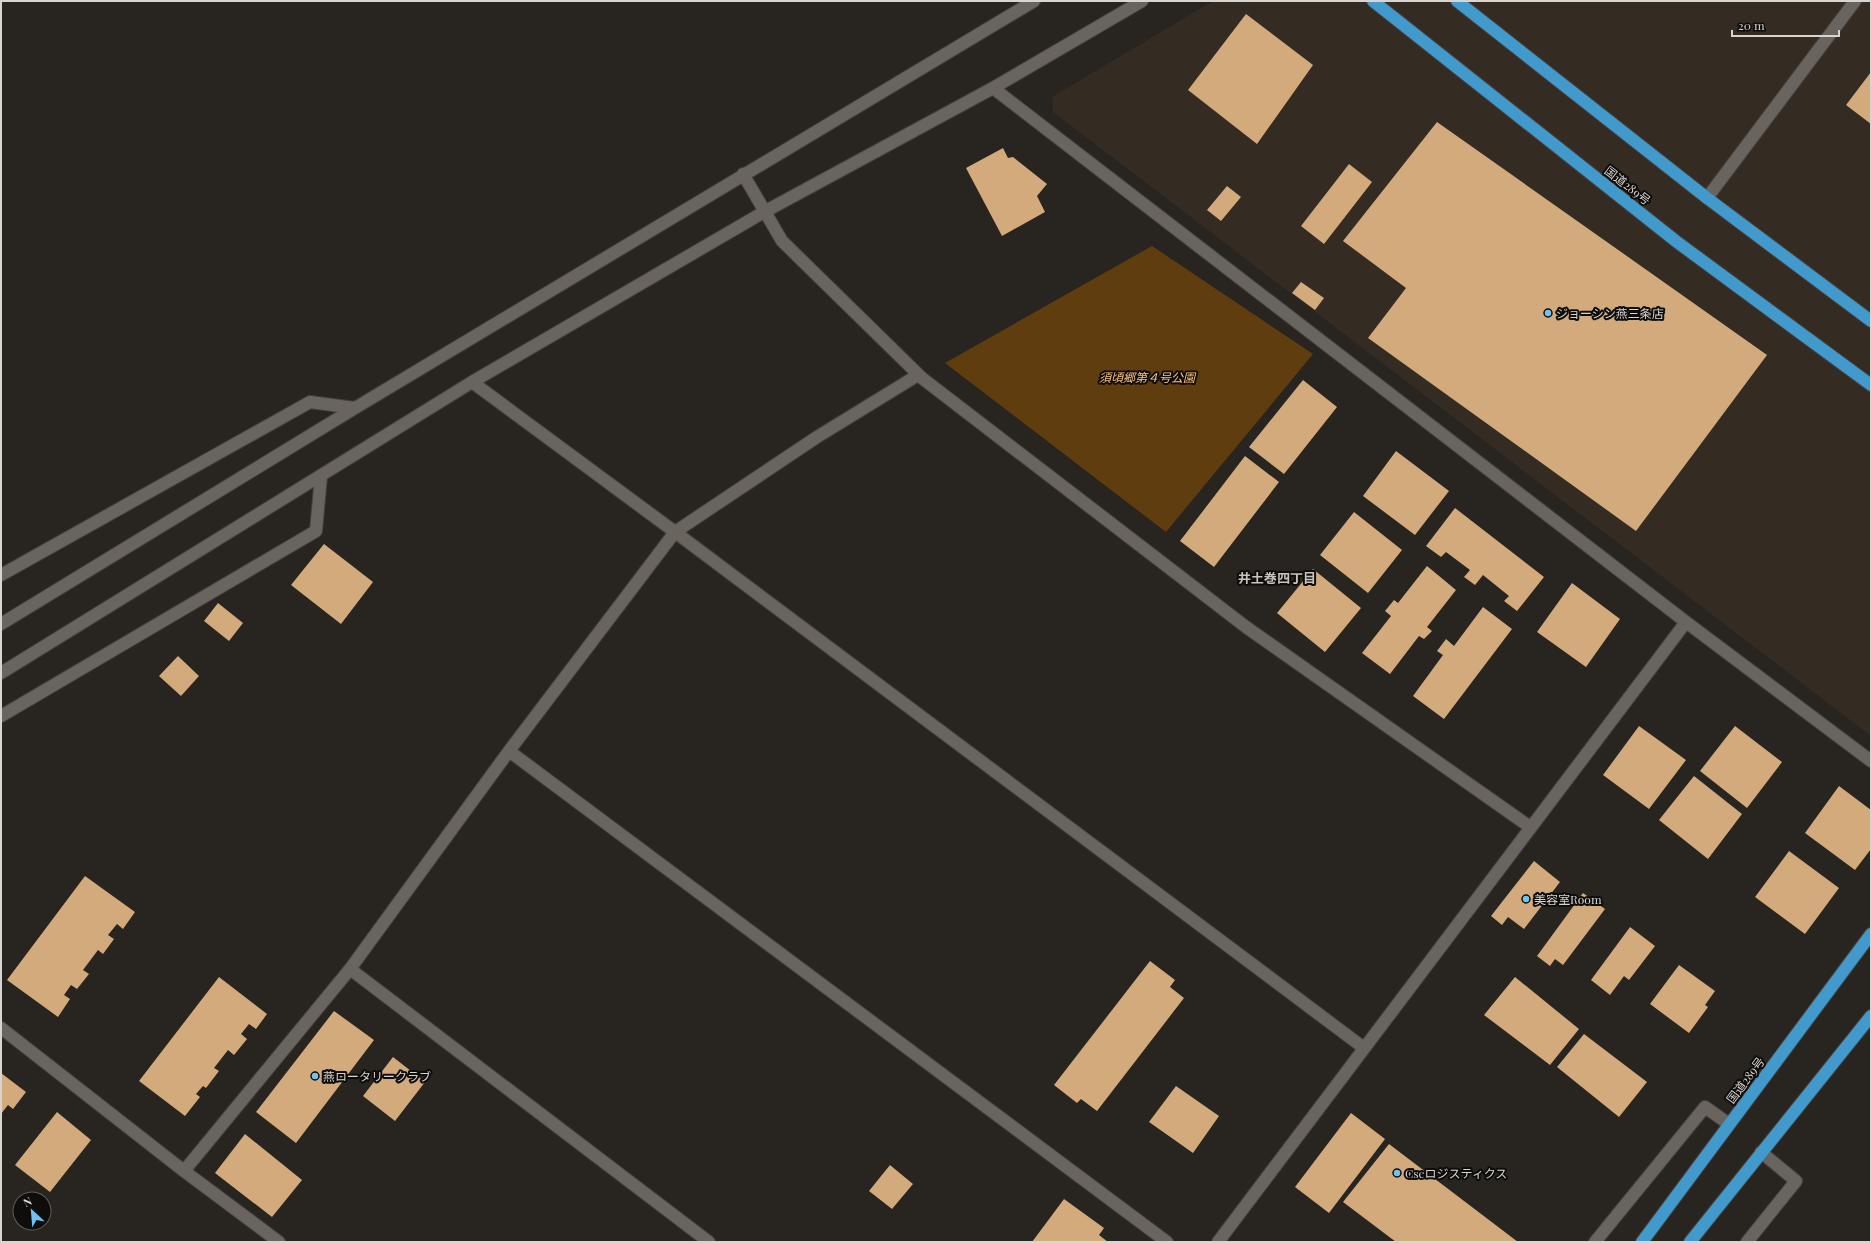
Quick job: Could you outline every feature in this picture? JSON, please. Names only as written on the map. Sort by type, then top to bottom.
[{"type":"highway","name":"国道289号","points":[[1373,1],[1677,242],[1871,386]]},
{"type":"highway","points":[[1457,1],[1707,198],[1871,321]]},
{"type":"highway","name":"国道289号","points":[[1642,1242],[1871,934]]},
{"type":"highway","points":[[1690,1242],[1871,1016]]},
{"type":"street","points":[[1,624],[355,408],[743,174],[1034,1]]},
{"type":"street","points":[[1,673],[472,382],[764,212],[993,88],[1142,1]]},
{"type":"street","points":[[1707,198],[1855,1]]},
{"type":"street","points":[[993,88],[1686,622],[1871,761]]},
{"type":"street","points":[[743,174],[782,241],[924,380]]},
{"type":"street","points":[[184,1171],[350,969],[510,751],[675,532],[823,433],[918,375],[1246,627],[1530,827]]},
{"type":"street","points":[[472,382],[675,532],[1364,1048]]},
{"type":"street","points":[[1,575],[310,402],[355,408]]},
{"type":"street","points":[[1,716],[316,530],[321,476]]},
{"type":"street","points":[[1218,1242],[1686,622]]},
{"type":"street","points":[[510,751],[1167,1242]]},
{"type":"street","points":[[350,969],[708,1242]]},
{"type":"street","points":[[1,1028],[184,1171],[279,1242]]},
{"type":"street","points":[[1595,1242],[1705,1107],[1729,1124]]},
{"type":"street","points":[[1747,1242],[1796,1181],[1761,1152]]},
{"type":"shaded area","points":[[1213,1],[1871,1],[1871,736],[1053,112],[1052,97]]},
{"type":"green space","name":"須頃郷第４号公園","points":[[1152,246],[1313,354],[1166,532],[945,363]]},
{"type":"building","points":[[1246,14],[1313,65],[1257,144],[1188,90]]},
{"type":"building","points":[[1871,72],[1871,124],[1846,105]]},
{"type":"building","name":"ジョーシン燕三条店","points":[[1437,122],[1767,355],[1636,531],[1368,338],[1406,288],[1343,241]]},
{"type":"building","points":[[1003,148],[1008,158],[1013,157],[1047,184],[1037,196],[1045,212],[1002,236],[966,168]]},
{"type":"building","points":[[1349,164],[1372,182],[1324,244],[1301,226]]},
{"type":"building","points":[[1227,186],[1241,197],[1221,221],[1207,210]]},
{"type":"building","points":[[1301,282],[1324,298],[1315,310],[1292,293]]},
{"type":"building","points":[[1303,380],[1337,407],[1284,474],[1249,447]]},
{"type":"building","points":[[1396,451],[1449,491],[1415,535],[1363,496]]},
{"type":"building","points":[[1245,456],[1279,482],[1214,567],[1180,541]]},
{"type":"building","points":[[1455,508],[1544,577],[1517,611],[1504,601],[1509,596],[1483,575],[1475,585],[1464,577],[1470,570],[1446,552],[1441,557],[1426,546]]},
{"type":"building","points":[[1354,512],[1402,550],[1368,593],[1320,555]]},
{"type":"building","points":[[324,544],[373,582],[341,624],[291,585]]},
{"type":"building","points":[[1427,566],[1456,590],[1427,627],[1432,631],[1424,639],[1419,636],[1390,674],[1362,653],[1391,616],[1385,611],[1394,600],[1398,603]]},
{"type":"building","points":[[1313,569],[1361,608],[1325,652],[1277,613]]},
{"type":"building","points":[[1572,583],[1620,619],[1586,667],[1537,632]]},
{"type":"building","points":[[218,603],[243,623],[229,641],[204,621]]},
{"type":"building","points":[[1483,607],[1512,629],[1444,719],[1413,696],[1443,655],[1437,651],[1446,639],[1454,646]]},
{"type":"building","points":[[178,656],[199,676],[181,696],[159,676]]},
{"type":"building","points":[[1639,726],[1686,760],[1649,809],[1603,775]]},
{"type":"building","points":[[1735,726],[1782,762],[1747,808],[1700,771]]},
{"type":"building","points":[[1694,776],[1742,814],[1708,859],[1659,820]]},
{"type":"building","points":[[1839,786],[1871,810],[1871,849],[1855,870],[1805,833]]},
{"type":"building","points":[[1789,851],[1839,888],[1805,934],[1755,897]]},
{"type":"building","name":"美容室Room","points":[[1534,861],[1560,882],[1524,929],[1508,917],[1502,925],[1491,916]]},
{"type":"building","points":[[85,876],[135,912],[123,929],[117,924],[108,935],[114,939],[103,954],[98,950],[83,970],[89,974],[77,989],[71,985],[64,995],[70,999],[58,1017],[7,980]]},
{"type":"building","points":[[1583,893],[1605,909],[1563,965],[1555,959],[1550,966],[1537,956]]},
{"type":"building","points":[[1630,927],[1655,946],[1629,980],[1624,976],[1610,995],[1591,980]]},
{"type":"building","points":[[1150,961],[1175,980],[1170,987],[1184,998],[1097,1111],[1081,1099],[1077,1103],[1054,1085]]},
{"type":"building","points":[[1679,965],[1715,991],[1705,1005],[1708,1007],[1689,1033],[1650,1004]]},
{"type":"building","points":[[219,977],[267,1014],[256,1029],[249,1024],[241,1034],[247,1039],[234,1055],[228,1050],[214,1068],[219,1071],[206,1088],[203,1086],[196,1094],[200,1097],[185,1116],[139,1081]]},
{"type":"building","points":[[1515,977],[1579,1029],[1550,1065],[1484,1015]]},
{"type":"building","name":"燕ロータリークラブ","points":[[334,1011],[374,1040],[296,1143],[256,1112]]},
{"type":"building","points":[[1584,1034],[1647,1082],[1619,1117],[1557,1067]]},
{"type":"building","points":[[393,1057],[425,1082],[395,1121],[363,1096]]},
{"type":"building","points":[[1,1073],[26,1092],[13,1109],[8,1105],[1,1114]]},
{"type":"building","points":[[1176,1086],[1219,1116],[1193,1153],[1149,1122]]},
{"type":"building","points":[[57,1112],[91,1140],[51,1191],[49,1191],[15,1165]]},
{"type":"building","points":[[1351,1113],[1385,1139],[1329,1213],[1295,1187]]},
{"type":"building","points":[[245,1134],[302,1180],[272,1217],[215,1173]]},
{"type":"building","name":"Cscロジスティクス","points":[[1389,1144],[1518,1242],[1396,1242],[1343,1202]]},
{"type":"building","points":[[890,1165],[913,1184],[892,1209],[869,1191]]},
{"type":"building","points":[[1064,1199],[1104,1228],[1099,1235],[1108,1242],[1032,1242]]},
{"type":"place","name":"ジョーシン燕三条店","points":[[1548,313]]},
{"type":"place","name":"美容室Room","points":[[1526,899]]},
{"type":"place","name":"燕ロータリークラブ","points":[[315,1076]]},
{"type":"place","name":"Cscロジスティクス","points":[[1397,1173]]},
{"type":"district","name":"井土巻四丁目","points":[[1277,577]]}]
